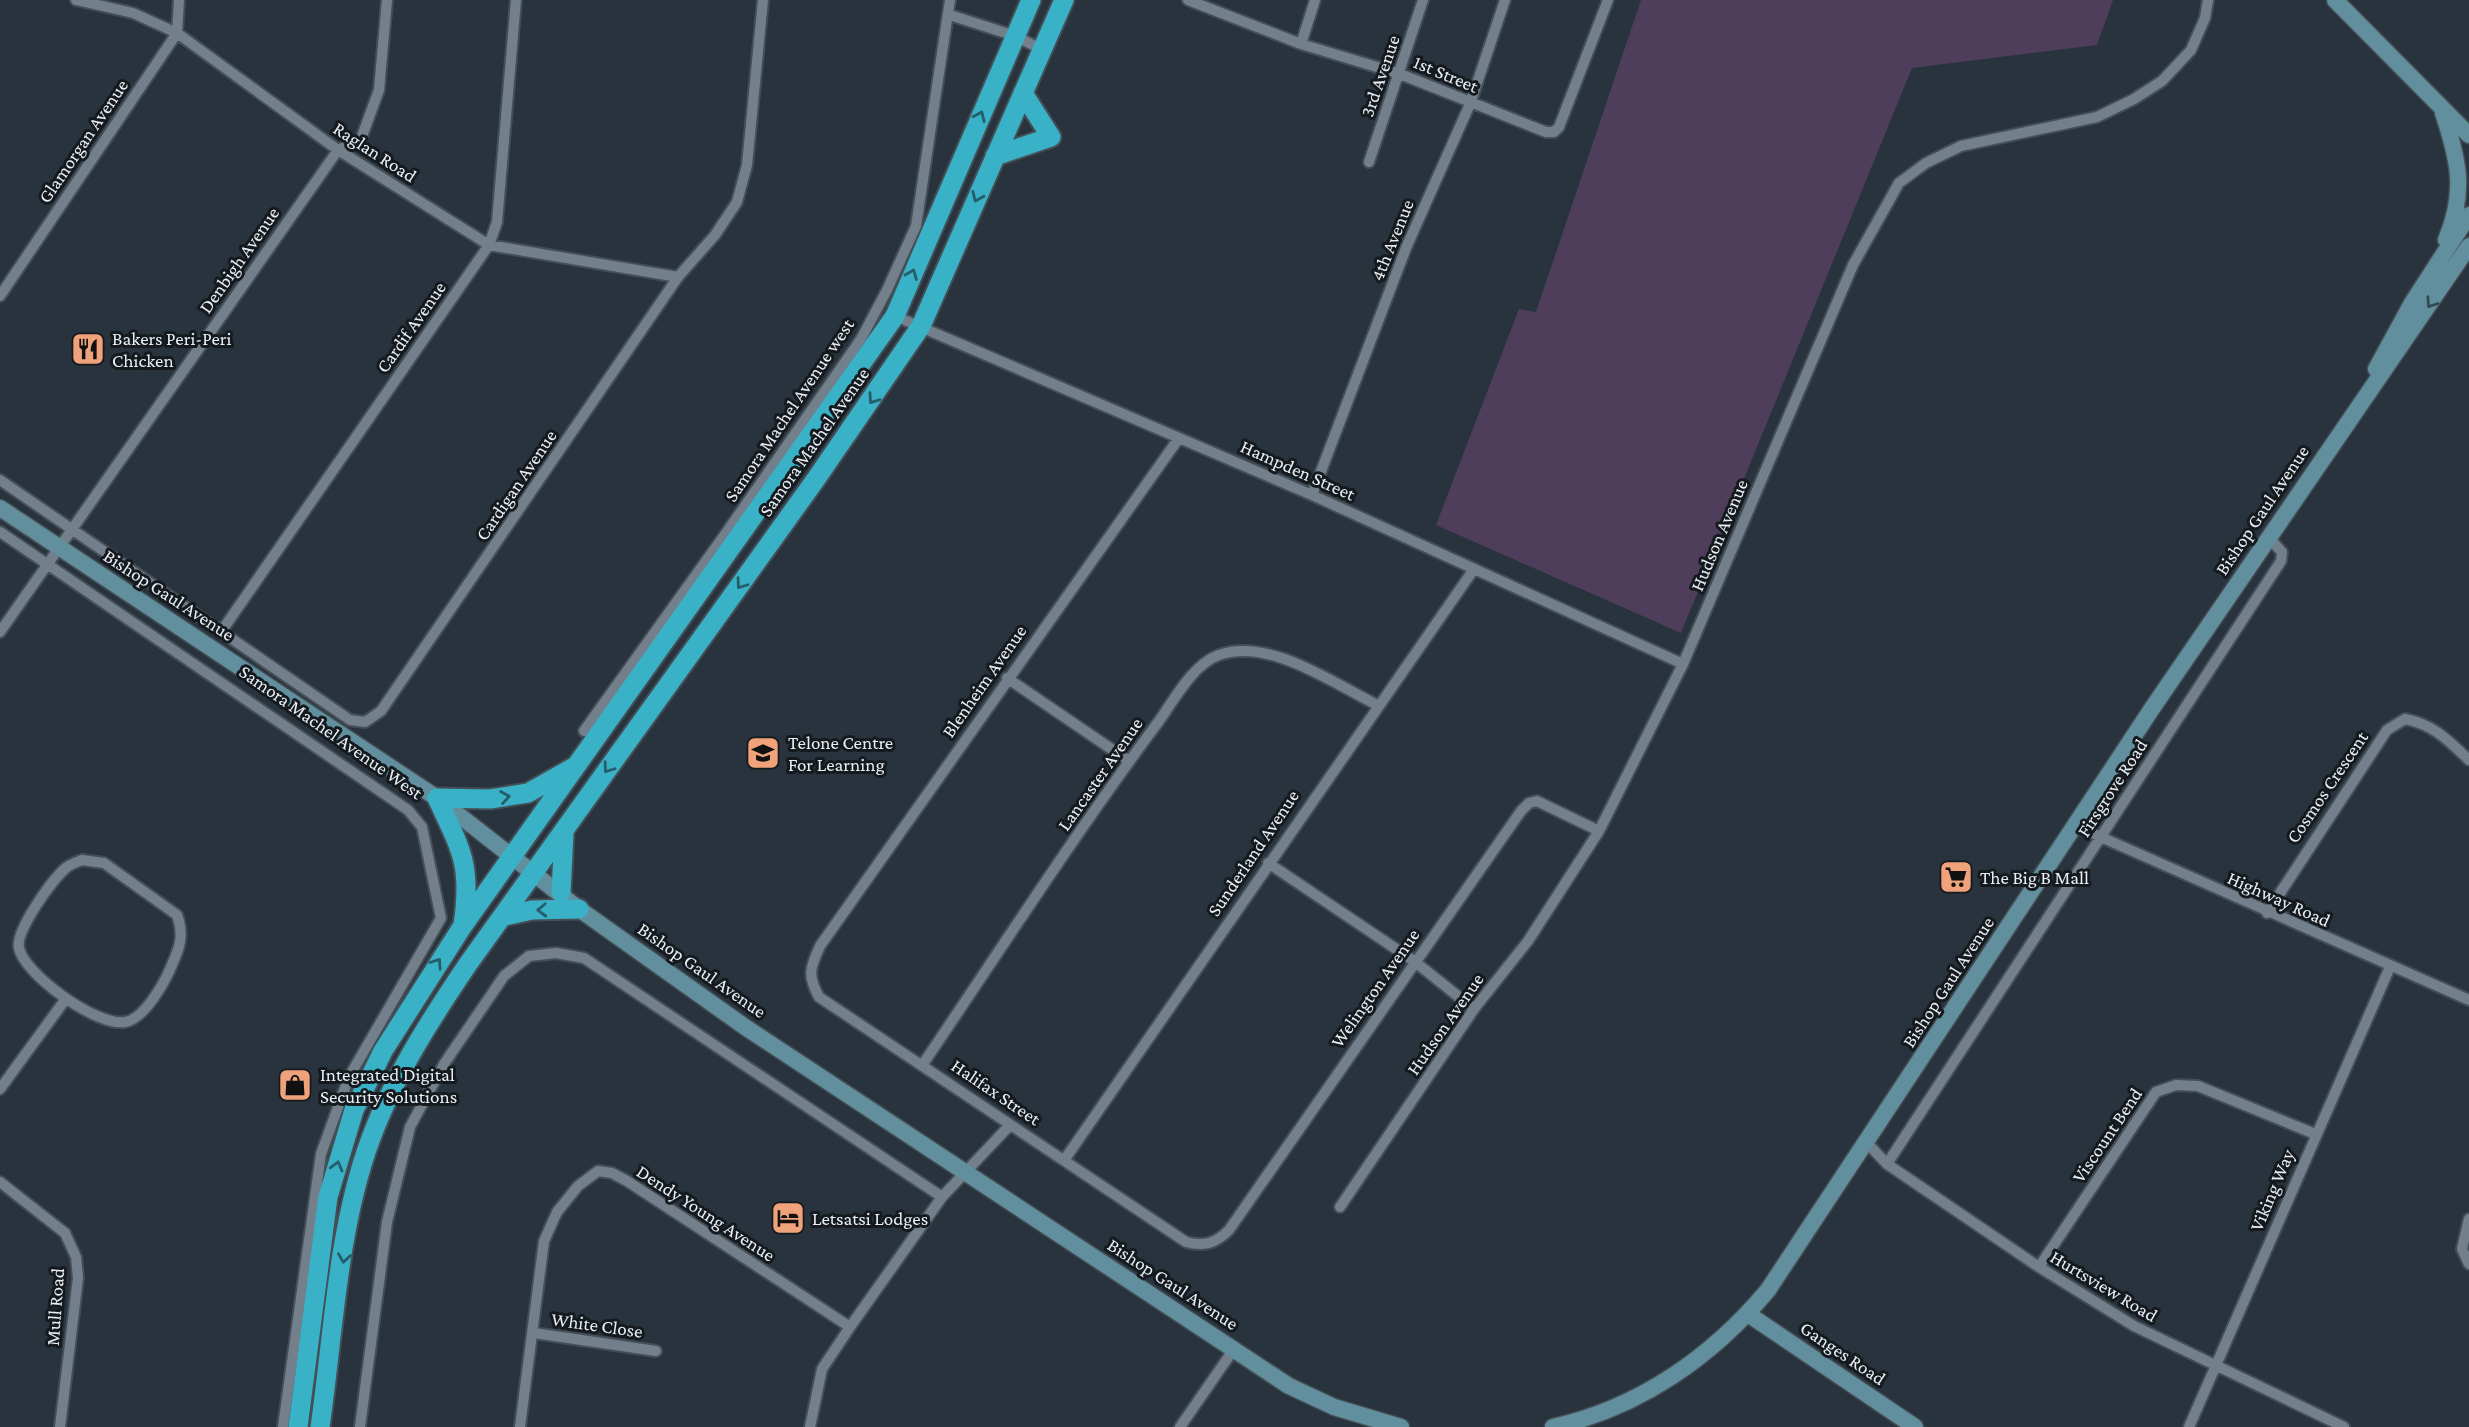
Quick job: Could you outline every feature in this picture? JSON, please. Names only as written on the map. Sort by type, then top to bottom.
[{"type":"highway","name":"Samora Machel Avenue","points":[[515,856],[895,316],[1031,0]]},
{"type":"highway","name":"Samora Machel Avenue","points":[[534,873],[831,459],[921,326],[1064,0]]},
{"type":"highway","points":[[995,156],[1051,137],[1023,93]]},
{"type":"highway","points":[[462,927],[468,895],[466,860],[437,797],[490,799],[528,793],[580,763]]},
{"type":"highway","points":[[561,892],[565,829]]},
{"type":"highway","points":[[298,1427],[328,1197],[345,1135],[383,1051],[462,927],[515,856]]},
{"type":"highway","points":[[320,1427],[346,1238],[370,1143],[392,1089],[420,1037],[468,964],[534,873]]},
{"type":"highway","points":[[505,916],[532,910],[579,909]]},
{"type":"main road","points":[[2335,0],[2442,110],[2467,131]]},
{"type":"main road","points":[[2431,275],[2451,228],[2460,189],[2455,150],[2442,110]]},
{"type":"main road","name":"Bishop Gaul Avenue","points":[[2354,411],[2412,303],[2469,215]]},
{"type":"main road","name":"Bishop Gaul Avenue","points":[[1553,1427],[1574,1425],[1640,1395],[1684,1370],[1748,1314],[1775,1280],[2354,411],[2393,360],[2464,258],[2469,246]]},
{"type":"main road","name":"Bishop Gaul Avenue","points":[[0,508],[437,797],[561,892],[579,909],[745,1027],[963,1173],[1308,1396],[1363,1417],[1401,1427]]},
{"type":"main road","name":"Ganges Road","points":[[1748,1314],[1915,1427]]},
{"type":"street","name":"Raglan Road","points":[[76,0],[133,13],[177,33],[338,150],[489,245],[678,277]]},
{"type":"street","points":[[177,33],[179,0]]},
{"type":"street","name":"Denbigh Avenue","points":[[0,632],[57,547],[338,150],[361,139],[371,119],[379,90],[387,0]]},
{"type":"street","name":"Cardif Avenue","points":[[221,632],[489,245],[497,222],[516,0]]},
{"type":"street","name":"Cardigan Avenue","points":[[381,711],[678,277],[715,235],[737,202],[747,165],[763,0]]},
{"type":"street","name":"Samora Machel Avenue west","points":[[584,731],[861,339],[916,226],[942,71],[950,0]]},
{"type":"street","name":"1st Street","points":[[1188,0],[1301,44],[1400,74],[1469,104],[1546,132],[1554,132],[1559,127],[1608,0]]},
{"type":"street","points":[[1301,44],[1315,0]]},
{"type":"street","name":"3rd Avenue","points":[[1369,162],[1423,0]]},
{"type":"street","name":"4th Avenue","points":[[1312,495],[1406,248],[1469,104],[1505,0]]},
{"type":"street","name":"Hudson Avenue","points":[[1340,1207],[1475,1009],[1528,941],[1599,831],[1683,664],[1853,265],[1899,183],[1926,163],[1961,146],[2097,117],[2134,99],[2162,81],[2191,50],[2205,18],[2208,0]]},
{"type":"street","points":[[950,16],[1015,36],[1043,50]]},
{"type":"street","name":"Glamorgan Avenue","points":[[0,296],[177,33]]},
{"type":"street","name":"Hampden Street","points":[[895,316],[1312,495],[1683,664]]},
{"type":"street","name":"Blenheim Avenue","points":[[820,946],[1007,678],[1180,438]]},
{"type":"street","name":"Bishop Gaul Avenue","points":[[0,480],[350,720],[365,722],[381,711]]},
{"type":"street","name":"Samora Machel Avenue West","points":[[0,532],[408,810],[422,827],[441,918],[349,1077],[321,1154],[283,1427]]},
{"type":"street","name":"Firsgrove Road","points":[[1887,1164],[2281,561],[2282,552],[2269,538]]},
{"type":"street","name":"Sunderland Avenue","points":[[1065,1159],[1377,705],[1474,569]]},
{"type":"street","name":"Lancaster Avenue","points":[[923,1064],[1129,761],[1198,669],[1217,655],[1247,650],[1265,652],[1377,705]]},
{"type":"street","points":[[1007,678],[1129,761]]},
{"type":"street","name":"Cosmos Crescent","points":[[2267,914],[2387,730],[2405,719],[2421,722],[2439,731],[2469,760]]},
{"type":"street","name":"Welington Avenue","points":[[1199,1246],[1220,1239],[1229,1230],[1414,961],[1529,803],[1546,804],[1599,831]]},
{"type":"street","name":"Highway Road","points":[[2076,826],[2267,914],[2469,1000]]},
{"type":"street","points":[[82,860],[104,863],[177,915],[182,929],[181,944],[163,982],[141,1014],[125,1022],[108,1021],[65,1000],[22,958],[18,946],[20,931],[67,867],[82,860]]},
{"type":"street","points":[[1268,863],[1414,961],[1475,1009]]},
{"type":"street","name":"Halifax Street","points":[[820,946],[811,964],[810,981],[819,997],[1186,1242],[1199,1246]]},
{"type":"street","points":[[360,1427],[387,1222],[410,1127],[444,1064],[504,976],[529,956],[556,953],[584,958],[942,1197]]},
{"type":"street","name":"Viking Way","points":[[2189,1427],[2390,967]]},
{"type":"street","points":[[0,1089],[65,1000]]},
{"type":"street","name":"Viscount Bend","points":[[2039,1267],[2156,1092],[2176,1085],[2198,1086],[2315,1134]]},
{"type":"street","points":[[810,1427],[822,1369],[850,1326],[942,1197],[1010,1125]]},
{"type":"street","name":"Hurtsview Road","points":[[1867,1143],[1887,1164],[2039,1267],[2134,1326],[2344,1427]]},
{"type":"street","name":"Dendy Young Avenue","points":[[520,1427],[544,1241],[556,1212],[578,1186],[598,1171],[627,1181],[850,1326]]},
{"type":"street","name":"Mull Road","points":[[0,1182],[65,1233],[76,1257],[78,1278],[60,1427]]},
{"type":"street","points":[[2469,1219],[2462,1249],[2469,1264]]},
{"type":"street","name":"White Close","points":[[534,1334],[656,1351]]},
{"type":"street","points":[[1180,1427],[1234,1349]]},
{"type":"shaded area","points":[[1641,0],[2113,0],[2097,45],[1912,68],[1681,633],[1436,525],[1519,309],[1536,312]]},
{"type":"place","name":"Bakers Peri-Peri Chicken","points":[[88,349]]},
{"type":"place","name":"Telone Centre For Learning","points":[[763,753]]},
{"type":"place","name":"The Big B Mall","points":[[1956,877]]},
{"type":"place","name":"Integrated Digital Security Solutions","points":[[295,1085]]},
{"type":"place","name":"Letsatsi Lodges","points":[[788,1218]]}]
